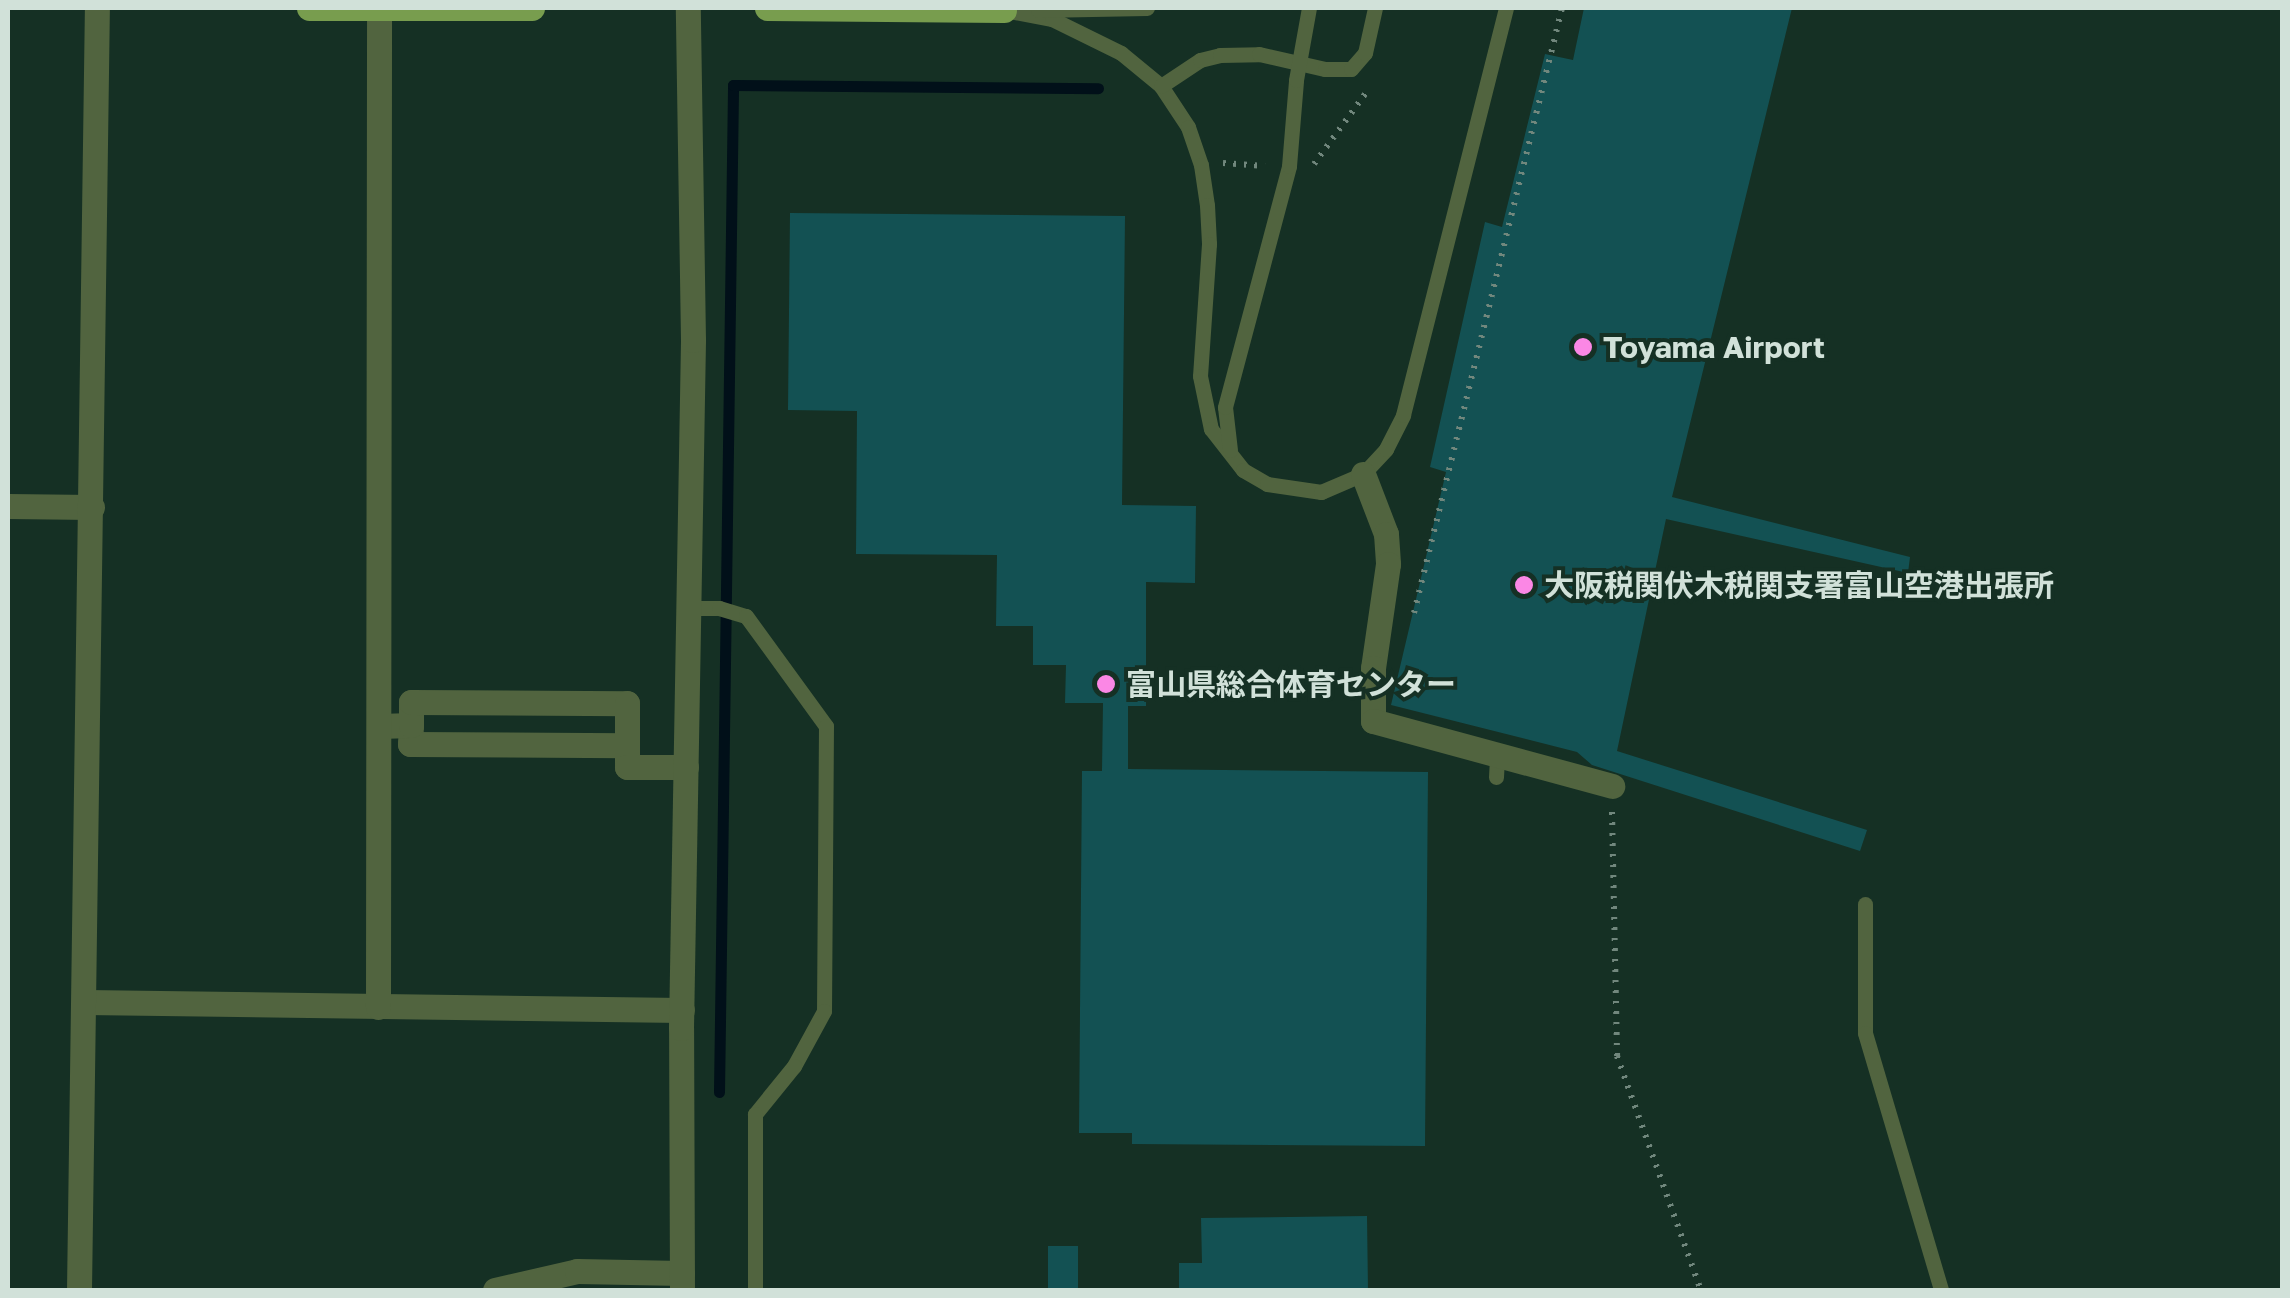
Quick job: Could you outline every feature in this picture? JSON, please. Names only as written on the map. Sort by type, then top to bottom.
[{"type":"main road","points":[[309,8],[532,8]]},
{"type":"main road","points":[[767,8],[1004,10]]},
{"type":"street","points":[[78,1290],[97,8]]},
{"type":"street","points":[[378,1007],[379,8]]},
{"type":"street","points":[[496,1290],[577,1271],[682,1282],[682,1010],[694,340],[688,8]]},
{"type":"street","points":[[1363,474],[1386,534],[1388,564],[1373,668],[1373,721],[1496,766],[1612,786]]},
{"type":"street","points":[[8,506],[92,507]]},
{"type":"street","points":[[627,745],[410,744],[411,702],[627,704],[627,745],[627,767],[686,767]]},
{"type":"street","points":[[380,726],[411,725]]},
{"type":"street","points":[[85,1002],[682,1010]]},
{"type":"lane","points":[[1004,10],[1147,8]]},
{"type":"lane","points":[[1243,470],[1224,433],[1225,407],[1289,166],[1309,8]]},
{"type":"lane","points":[[1161,86],[1200,60],[1220,55],[1259,54],[1351,68],[1364,52],[1375,8]]},
{"type":"lane","points":[[1004,10],[1052,19],[1121,52],[1161,86],[1188,127],[1201,165],[1207,204],[1202,403],[1211,429],[1243,470],[1266,484],[1292,491],[1321,492],[1363,474],[1386,449],[1404,415],[1506,8]]},
{"type":"lane","points":[[688,608],[719,608],[746,616],[826,726],[824,1011],[794,1066],[755,1114],[756,1290]]},
{"type":"lane","points":[[1865,904],[1865,1032],[1941,1290]]},
{"type":"path","points":[[1413,619],[1562,8]]},
{"type":"path","points":[[1222,164],[1283,166]]},
{"type":"path","points":[[1612,786],[1617,1056],[1701,1290]]},
{"type":"building","name":"Toyama Airport","points":[[1584,8],[1792,8],[1672,497],[1910,557],[1908,573],[1666,519],[1617,751],[1867,830],[1860,851],[1592,765],[1577,752],[1391,705],[1446,472],[1430,467],[1485,222],[1502,227],[1545,54],[1573,60]]},
{"type":"building","name":"富山県総合体育センター","points":[[790,213],[1125,216],[1122,505],[1196,506],[1195,583],[1146,582],[1146,706],[1128,706],[1128,769],[1428,772],[1425,1146],[1132,1144],[1132,1133],[1079,1133],[1082,771],[1102,771],[1103,703],[1065,703],[1066,665],[1033,665],[1033,626],[996,626],[997,555],[856,554],[857,411],[788,410]]},
{"type":"building","points":[[1367,1216],[1368,1290],[1179,1290],[1179,1263],[1202,1263],[1201,1218]]},
{"type":"building","points":[[1048,1246],[1078,1246],[1078,1290],[1048,1290]]},
{"type":"waterway","points":[[719,1092],[733,85],[1098,88]]},
{"type":"place","name":"Toyama Airport","points":[[1583,347]]},
{"type":"place","name":"大阪税関伏木税関支署富山空港出張所","points":[[1524,585]]},
{"type":"place","name":"富山県総合体育センター","points":[[1106,684]]}]
